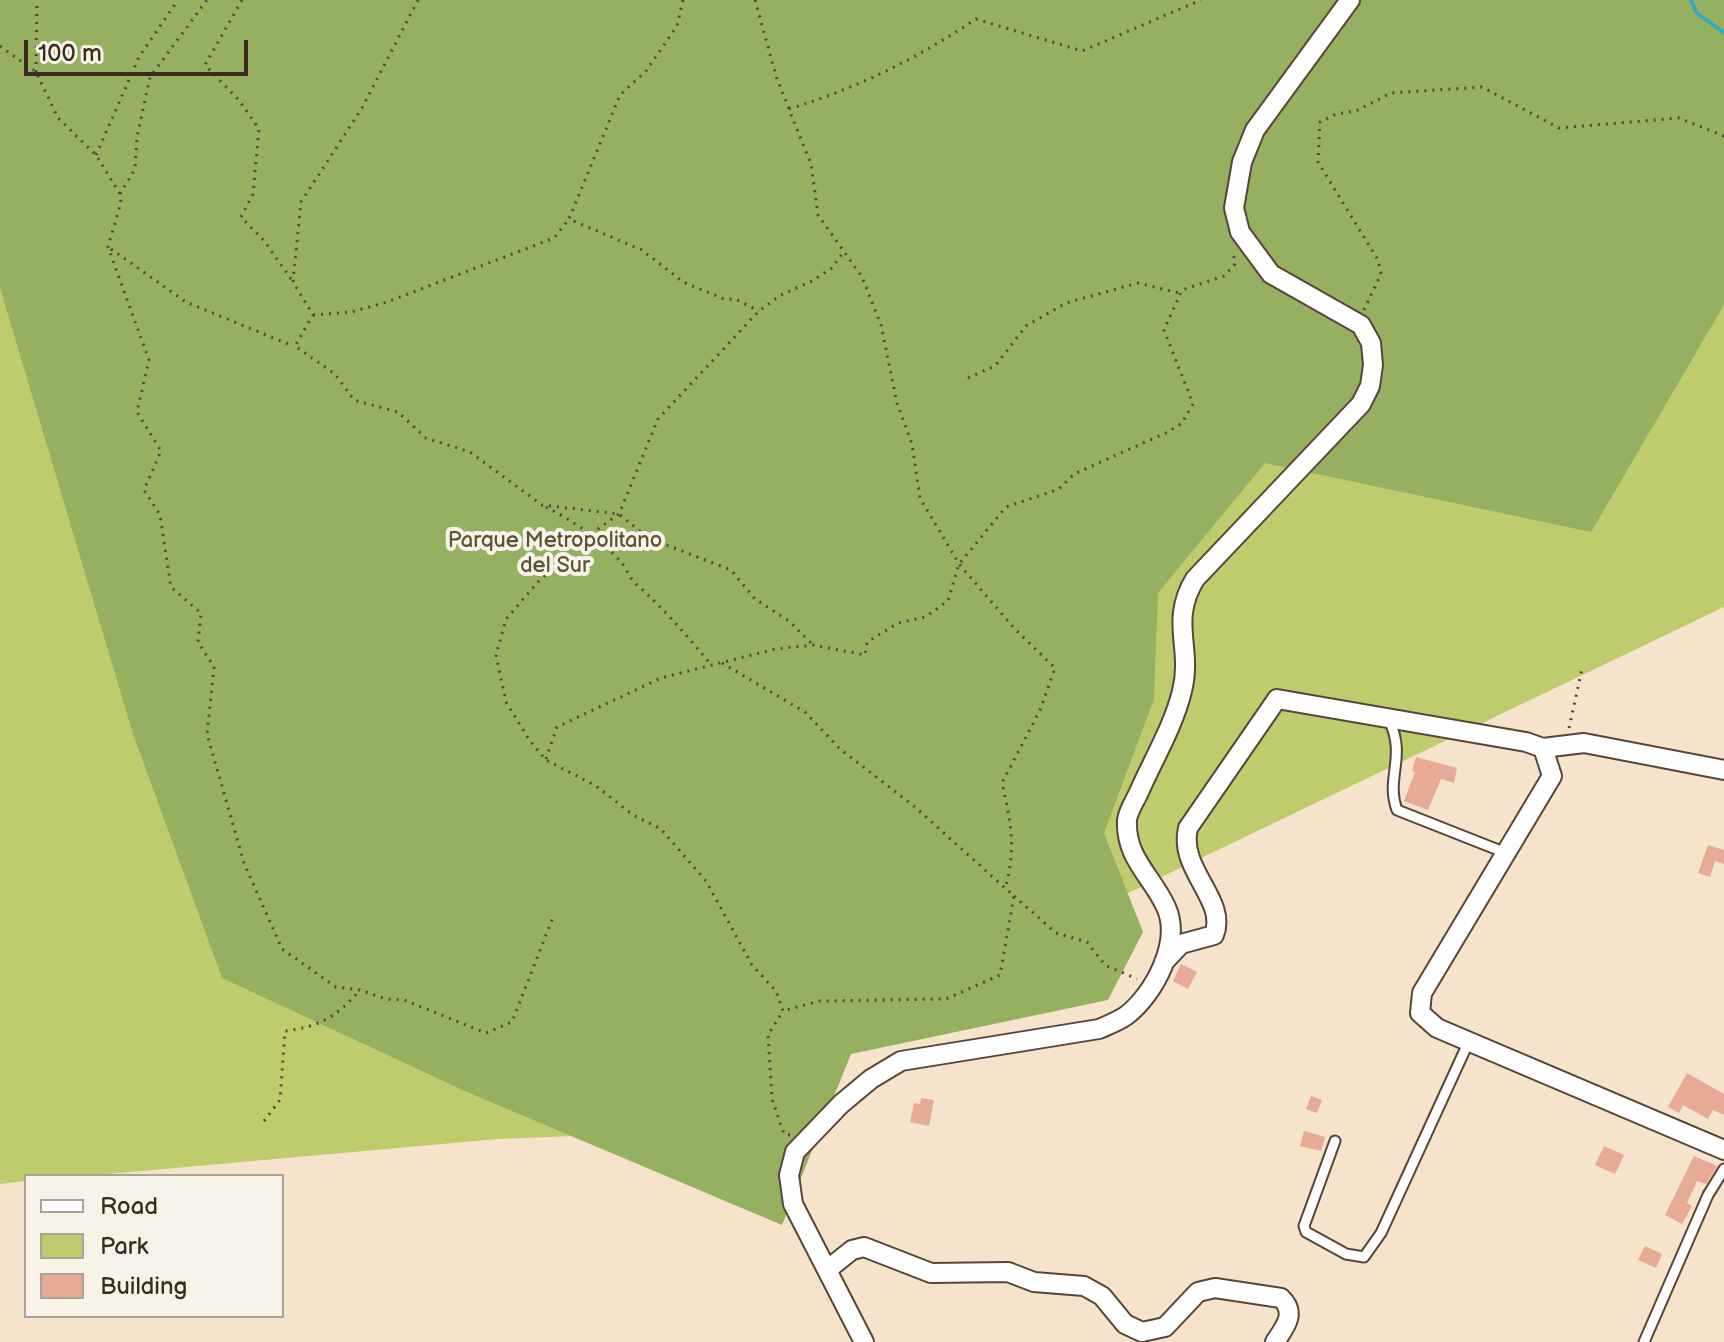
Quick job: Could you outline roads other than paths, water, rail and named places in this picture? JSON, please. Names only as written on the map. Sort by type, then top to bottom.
[{"type":"street","points":[[864,1342],[793,1204],[790,1189],[792,1163],[804,1141],[871,1079],[901,1061],[1099,1029],[1126,1017],[1152,985],[1164,962],[1172,927],[1168,911],[1138,868],[1130,845],[1127,818],[1182,693],[1187,660],[1180,611],[1184,597],[1195,579],[1361,404],[1370,386],[1373,365],[1371,343],[1361,325],[1271,274],[1240,232],[1234,208],[1242,162],[1255,130],[1350,0]]},
{"type":"street","points":[[1164,962],[1181,944],[1214,935],[1218,916],[1187,858],[1184,842],[1188,828],[1271,704],[1286,698],[1552,747],[1584,743],[1724,770]]},
{"type":"street","points":[[1552,747],[1552,776],[1422,993],[1419,1007],[1424,1020],[1724,1150]]},
{"type":"street","points":[[827,1270],[852,1250],[864,1247],[931,1273],[1008,1272],[1034,1282],[1084,1286],[1102,1296],[1125,1324],[1142,1332],[1165,1327],[1198,1292],[1215,1288],[1270,1294],[1281,1298],[1289,1312],[1289,1321],[1275,1342]]},
{"type":"lane","points":[[1387,717],[1398,738],[1393,800],[1397,810],[1506,853]]},
{"type":"lane","points":[[1335,1141],[1304,1226],[1306,1232],[1346,1254],[1364,1257],[1381,1233],[1469,1041]]},
{"type":"lane","points":[[1644,1342],[1708,1195],[1724,1169]]},
{"type":"waterway","points":[[1691,0],[1697,13],[1724,33]]},
{"type":"park label","name":"Parque Metropolitano del Sur","points":[[555,554]]}]
